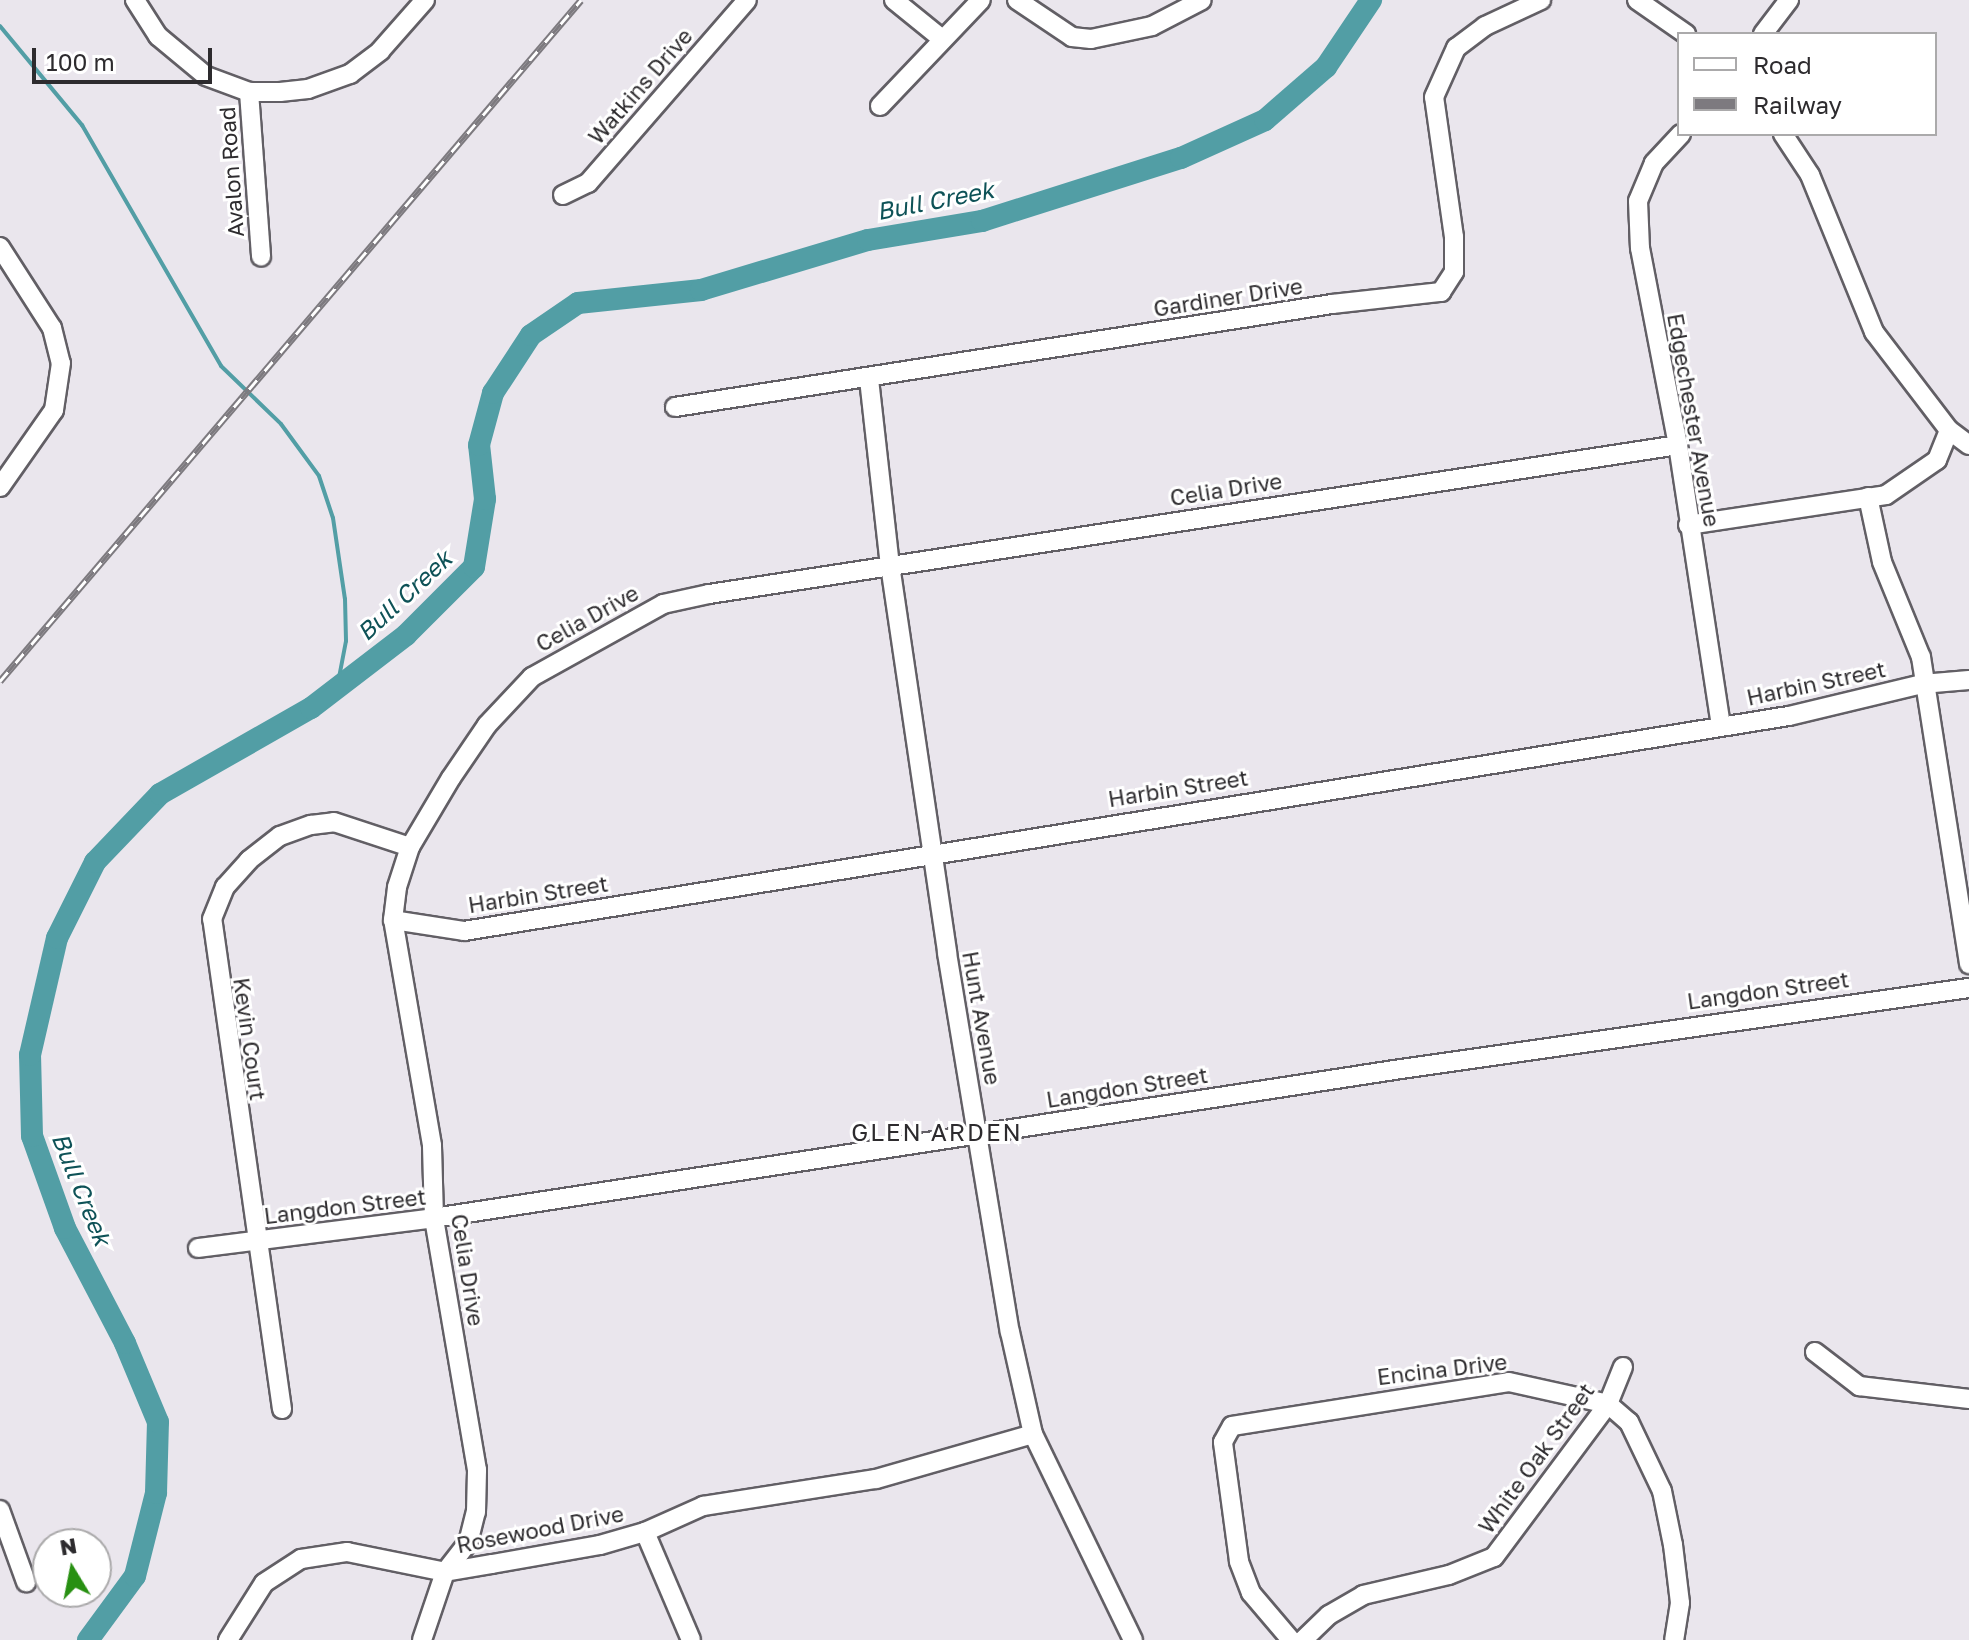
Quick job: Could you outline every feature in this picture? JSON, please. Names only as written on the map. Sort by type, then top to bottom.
[{"type":"street","name":"Avalon Road","points":[[135,0],[158,36],[186,63],[222,84],[249,92],[261,257]]},
{"type":"street","points":[[249,92],[308,89],[350,74],[380,51],[425,0]]},
{"type":"street","name":"Watkins Drive","points":[[563,195],[588,183],[747,0]]},
{"type":"street","points":[[894,0],[942,39]]},
{"type":"street","points":[[880,106],[981,0]]},
{"type":"street","points":[[1017,0],[1072,37],[1091,39],[1152,26],[1202,0]]},
{"type":"street","name":"Gardiner Drive","points":[[675,407],[1332,304],[1441,292],[1454,272],[1454,237],[1434,97],[1456,48],[1485,26],[1541,0]]},
{"type":"street","points":[[1637,0],[1683,32]]},
{"type":"street","points":[[1765,32],[1789,0]]},
{"type":"street","name":"Edgechester Avenue","points":[[1679,136],[1654,163],[1638,201],[1654,337],[1678,445],[1721,726]]},
{"type":"street","points":[[1688,525],[1886,495],[1937,460],[1969,447],[1949,430],[1874,332],[1810,175],[1784,136]]},
{"type":"street","points":[[0,247],[52,328],[61,363],[54,410],[0,487]]},
{"type":"street","name":"Hunt Avenue","points":[[869,379],[890,565],[936,878],[977,1135],[1033,1434],[1133,1640]]},
{"type":"street","points":[[1937,460],[1949,430]]},
{"type":"street","name":"Celia Drive","points":[[422,1640],[445,1572],[468,1543],[476,1512],[477,1470],[434,1218],[432,1145],[393,920],[397,887],[410,847],[487,725],[532,677],[602,633],[663,604],[890,565],[1678,445]]},
{"type":"street","points":[[1868,497],[1882,562],[1918,647],[1922,684],[1935,734],[1969,964]]},
{"type":"street","name":"Harbin Street","points":[[393,920],[464,931],[1830,708],[1922,684],[1969,680]]},
{"type":"street","name":"Kevin Court","points":[[282,1409],[254,1242],[249,1171],[236,1113],[212,919],[225,887],[249,860],[280,836],[311,825],[334,822],[410,847]]},
{"type":"street","points":[[936,878],[952,850]]},
{"type":"street","name":"Langdon Street","points":[[198,1248],[434,1218],[1969,988]]},
{"type":"street","points":[[1815,1352],[1859,1386],[1969,1399]]},
{"type":"street","name":"White Oak Street","points":[[1303,1640],[1329,1615],[1363,1595],[1449,1575],[1494,1557],[1608,1404],[1623,1367]]},
{"type":"street","name":"Encina Drive","points":[[1291,1640],[1251,1593],[1239,1561],[1223,1442],[1232,1426],[1509,1382],[1561,1389],[1608,1404]]},
{"type":"street","points":[[1608,1404],[1629,1422],[1662,1491],[1680,1603],[1674,1640]]},
{"type":"street","name":"Rosewood Drive","points":[[228,1640],[245,1606],[264,1583],[301,1559],[347,1552],[445,1572],[645,1532],[703,1506],[876,1479],[1033,1434]]},
{"type":"street","points":[[0,1510],[26,1582]]},
{"type":"street","points":[[645,1532],[691,1640]]},
{"type":"waterway","name":"Bull Creek","points":[[88,1640],[135,1576],[156,1493],[158,1422],[125,1343],[65,1228],[32,1136],[30,1055],[57,938],[95,862],[160,794],[311,708],[406,635],[474,567],[485,499],[479,445],[493,393],[531,335],[578,303],[701,290],[868,240],[982,221],[1181,158],[1265,120],[1326,67],[1371,0]]},
{"type":"waterway","points":[[0,26],[82,125],[221,366],[281,424],[319,476],[333,518],[345,599],[346,641],[337,688]]},
{"type":"railway","points":[[0,681],[581,0]]},
{"type":"district","name":"GLEN ARDEN","points":[[937,1132]]}]
